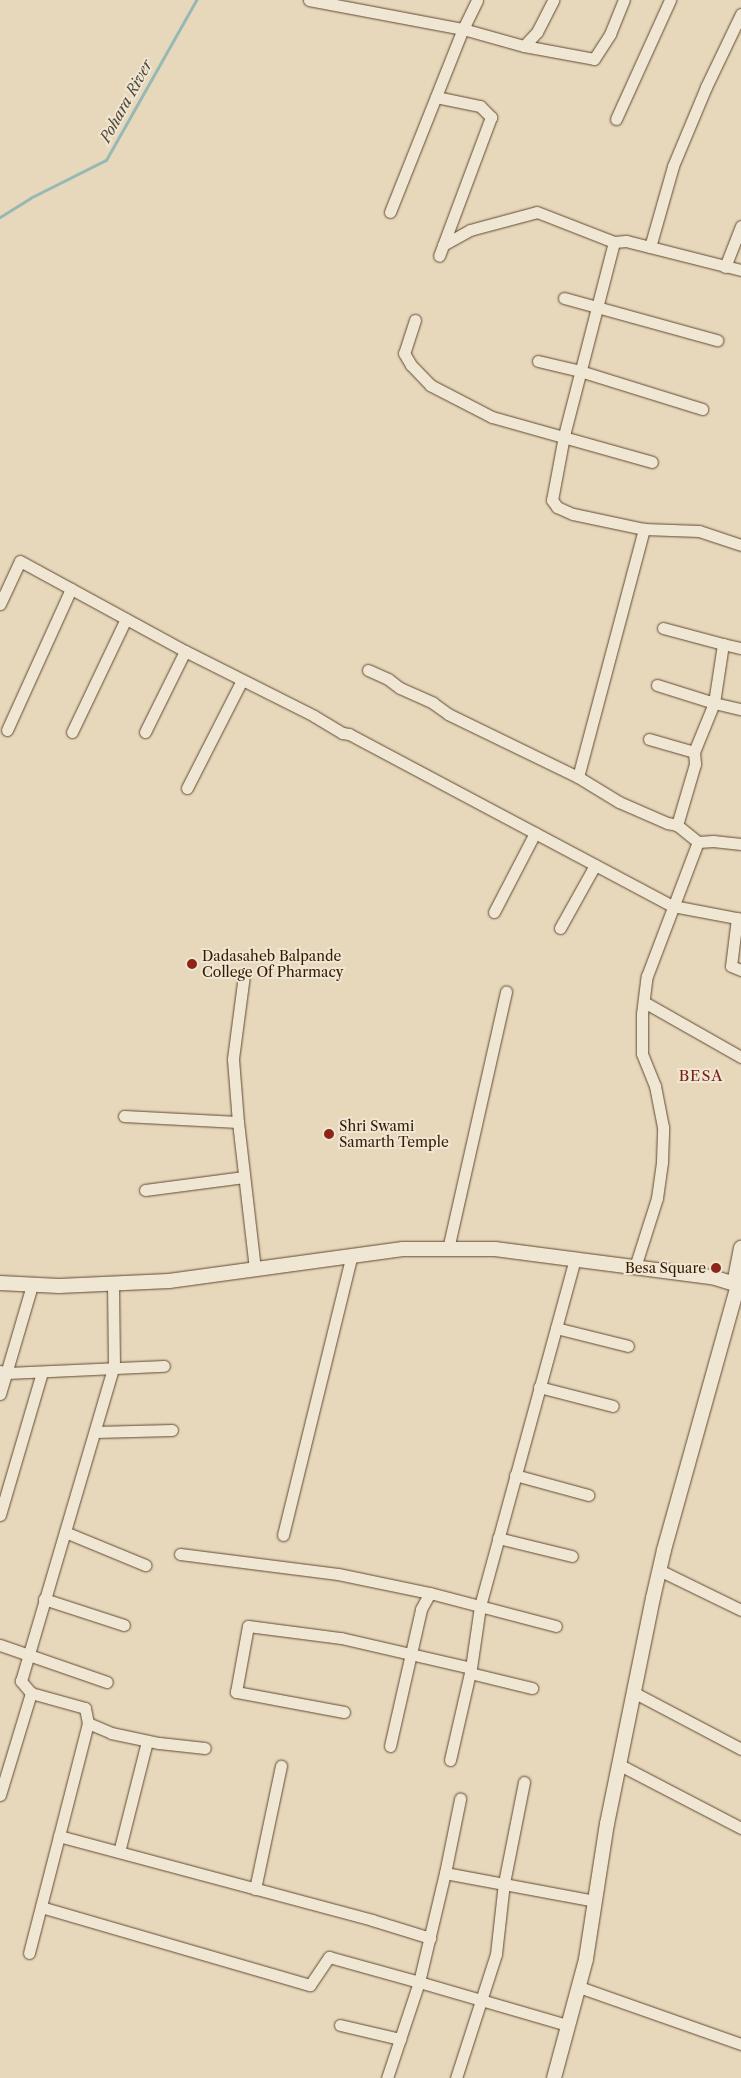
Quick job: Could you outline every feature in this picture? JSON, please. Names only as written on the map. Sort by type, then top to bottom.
[{"type":"street","points":[[309,0],[463,29],[524,46],[594,59],[610,34],[624,0]]},
{"type":"street","points":[[390,212],[463,29],[477,0]]},
{"type":"street","points":[[524,46],[537,32],[553,0]]},
{"type":"street","points":[[616,119],[670,0]]},
{"type":"street","points":[[650,247],[673,166],[706,87],[741,14]]},
{"type":"street","points":[[436,97],[480,106],[491,117],[441,251],[470,230],[537,212],[614,242],[626,241],[741,270]]},
{"type":"street","points":[[725,267],[741,226]]},
{"type":"street","points":[[614,242],[564,436],[552,500],[556,507],[573,514],[644,529],[699,531],[741,545]]},
{"type":"street","points":[[564,298],[717,340]]},
{"type":"street","points":[[416,320],[404,353],[411,365],[430,385],[492,417],[652,462]]},
{"type":"street","points":[[538,361],[580,371],[702,409]]},
{"type":"street","points":[[578,777],[644,529]]},
{"type":"street","points":[[0,604],[20,561],[185,651],[314,716],[342,733],[349,734],[673,906],[739,918],[731,966],[741,970]]},
{"type":"street","points":[[7,730],[71,589]]},
{"type":"street","points":[[72,732],[126,619]]},
{"type":"street","points":[[663,628],[741,648]]},
{"type":"street","points":[[677,825],[695,764],[694,752],[714,702],[722,644]]},
{"type":"street","points":[[145,732],[185,651]]},
{"type":"street","points":[[368,670],[388,679],[400,688],[434,703],[448,714],[578,777],[619,802],[667,824],[677,825],[698,842],[713,841],[741,844]]},
{"type":"street","points":[[187,788],[242,680]]},
{"type":"street","points":[[657,685],[741,709]]},
{"type":"street","points":[[650,739],[694,752]]},
{"type":"street","points":[[494,912],[535,833]]},
{"type":"street","points":[[635,1266],[657,1198],[662,1162],[663,1127],[656,1086],[642,1053],[647,976],[698,842]]},
{"type":"street","points":[[560,928],[595,864]]},
{"type":"street","points":[[244,975],[233,1059],[238,1122],[255,1268]]},
{"type":"street","points":[[448,1249],[506,991]]},
{"type":"street","points":[[644,1002],[741,1057]]},
{"type":"street","points":[[124,1116],[238,1122]]},
{"type":"street","points":[[145,1190],[244,1177]]},
{"type":"street","points":[[554,2078],[567,2025],[579,1987],[593,1921],[594,1901],[618,1764],[659,1570],[738,1285],[741,1248]]},
{"type":"street","points":[[0,1284],[113,1284],[169,1281],[403,1249],[495,1249],[712,1277],[738,1285]]},
{"type":"street","points":[[283,1535],[352,1255]]},
{"type":"street","points":[[450,1760],[470,1671],[480,1606],[575,1258]]},
{"type":"street","points":[[29,1953],[88,1723],[85,1708],[32,1693],[21,1680],[113,1369],[113,1284]]},
{"type":"street","points":[[0,1394],[3,1372],[32,1285]]},
{"type":"street","points":[[556,1328],[628,1346]]},
{"type":"street","points":[[3,1372],[164,1366]]},
{"type":"street","points":[[0,1515],[42,1372]]},
{"type":"street","points":[[539,1387],[612,1406]]},
{"type":"street","points":[[95,1432],[172,1430]]},
{"type":"street","points":[[515,1475],[588,1495]]},
{"type":"street","points":[[65,1532],[145,1565]]},
{"type":"street","points":[[498,1538],[572,1556]]},
{"type":"street","points":[[180,1554],[338,1574],[430,1594],[556,1626]]},
{"type":"street","points":[[659,1570],[741,1610]]},
{"type":"street","points":[[390,1746],[421,1609],[430,1594]]},
{"type":"street","points":[[44,1599],[124,1625]]},
{"type":"street","points":[[344,1712],[236,1692],[248,1626],[342,1638],[410,1654],[532,1688]]},
{"type":"street","points":[[0,1645],[106,1682]]},
{"type":"street","points":[[633,1692],[741,1750]]},
{"type":"street","points":[[0,1795],[32,1693]]},
{"type":"street","points":[[88,1723],[111,1733],[147,1741],[204,1748]]},
{"type":"street","points":[[119,1852],[147,1741]]},
{"type":"street","points":[[618,1764],[741,1828]]},
{"type":"street","points":[[255,1888],[281,1766]]},
{"type":"street","points":[[456,2078],[496,1954],[504,1883],[524,1782]]},
{"type":"street","points":[[388,2078],[419,1982],[460,1800]]},
{"type":"street","points":[[59,1836],[255,1888],[430,1938]]},
{"type":"street","points":[[445,1873],[594,1901]]},
{"type":"street","points":[[41,1907],[310,1985],[330,1957],[567,2025]]},
{"type":"street","points":[[579,1987],[741,2044]]},
{"type":"street","points":[[340,2025],[400,2039]]},
{"type":"waterway","name":"Pohara River","points":[[0,217],[30,198],[106,160],[196,0]]},
{"type":"place","name":"Dadasaheb Balpande College Of Pharmacy","points":[[192,964]]},
{"type":"place","name":"Shri Swami Samarth Temple","points":[[329,1134]]},
{"type":"place","name":"Besa Square","points":[[716,1268]]},
{"type":"district","name":"BESA","points":[[701,1076]]}]
